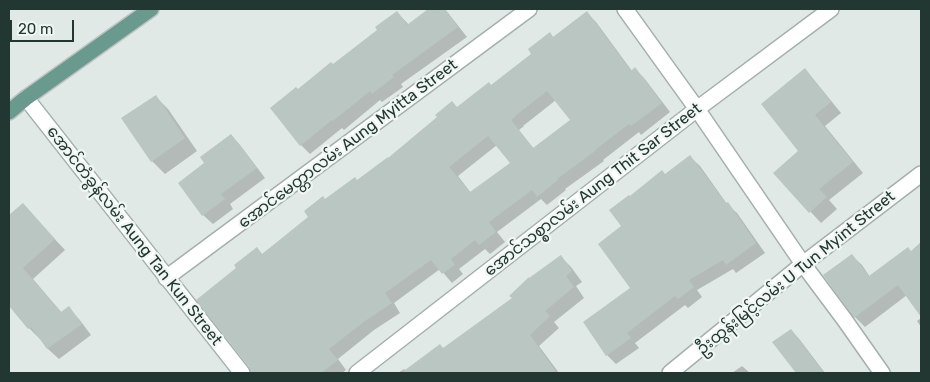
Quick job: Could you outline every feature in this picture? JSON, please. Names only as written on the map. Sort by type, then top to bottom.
[{"type":"main road","points":[[9,112],[151,9]]},
{"type":"street","name":"အောင်မေတ္တာလမ်း Aung Myitta Street","points":[[166,278],[529,9]]},
{"type":"street","points":[[625,9],[697,109],[803,264],[882,373]]},
{"type":"street","name":"အောင်သစ္စာလမ်း Aung Thit Sar Street","points":[[357,373],[697,109],[831,9]]},
{"type":"street","name":"အောင်တံခွန်လမ်း Aung Tan Kun Street","points":[[26,98],[242,373]]},
{"type":"street","name":"ဦးထွန်းမြင့်လမ်း U Tun Myint Street","points":[[670,373],[803,264],[921,174]]},
{"type":"building","points":[[428,9],[445,9],[458,27],[392,75],[394,77],[372,94],[370,91],[300,146],[270,108],[296,87],[298,89],[331,62],[333,64],[377,30],[375,27],[397,11],[407,25]]},
{"type":"building","points":[[587,11],[631,71],[635,67],[662,103],[631,126],[629,124],[557,179],[537,197],[532,190],[489,222],[496,232],[479,245],[475,240],[451,259],[455,265],[442,274],[431,260],[385,293],[392,303],[329,349],[338,360],[321,373],[251,373],[249,367],[196,300],[236,268],[234,265],[257,247],[262,254],[308,217],[304,211],[323,196],[325,199],[355,177],[357,180],[388,158],[437,117],[435,115],[452,101],[457,107],[489,82],[491,85],[531,54],[528,49],[550,32],[553,37]],"holes":[[[547,91],[570,120],[533,148],[511,120]],[[488,136],[510,163],[470,192],[449,167]]]},
{"type":"building","points":[[805,68],[831,102],[815,115],[853,162],[819,189],[827,197],[809,213],[773,173],[798,151],[761,104]]},
{"type":"building","points":[[156,95],[185,138],[151,162],[121,118]]},
{"type":"building","points":[[231,134],[257,168],[221,194],[225,199],[202,216],[178,183],[204,163],[200,157]]},
{"type":"building","points":[[690,155],[726,203],[728,202],[756,243],[726,265],[723,260],[689,280],[694,287],[678,299],[675,296],[627,333],[631,338],[606,356],[583,322],[630,288],[598,244],[621,226],[609,210],[662,170],[665,174]]},
{"type":"building","points":[[23,203],[55,239],[23,268],[61,312],[69,306],[82,324],[47,349],[31,327],[28,329],[9,306],[9,215]]},
{"type":"building","points":[[921,242],[921,317],[898,285],[854,318],[823,275],[852,254],[869,276],[908,247],[911,251]]},
{"type":"building","points":[[561,255],[572,271],[566,276],[574,287],[545,311],[550,316],[530,335],[557,373],[401,373],[440,344],[443,348],[512,298],[509,296],[529,277]]},
{"type":"building","points":[[791,329],[824,373],[796,373],[772,342]]}]
